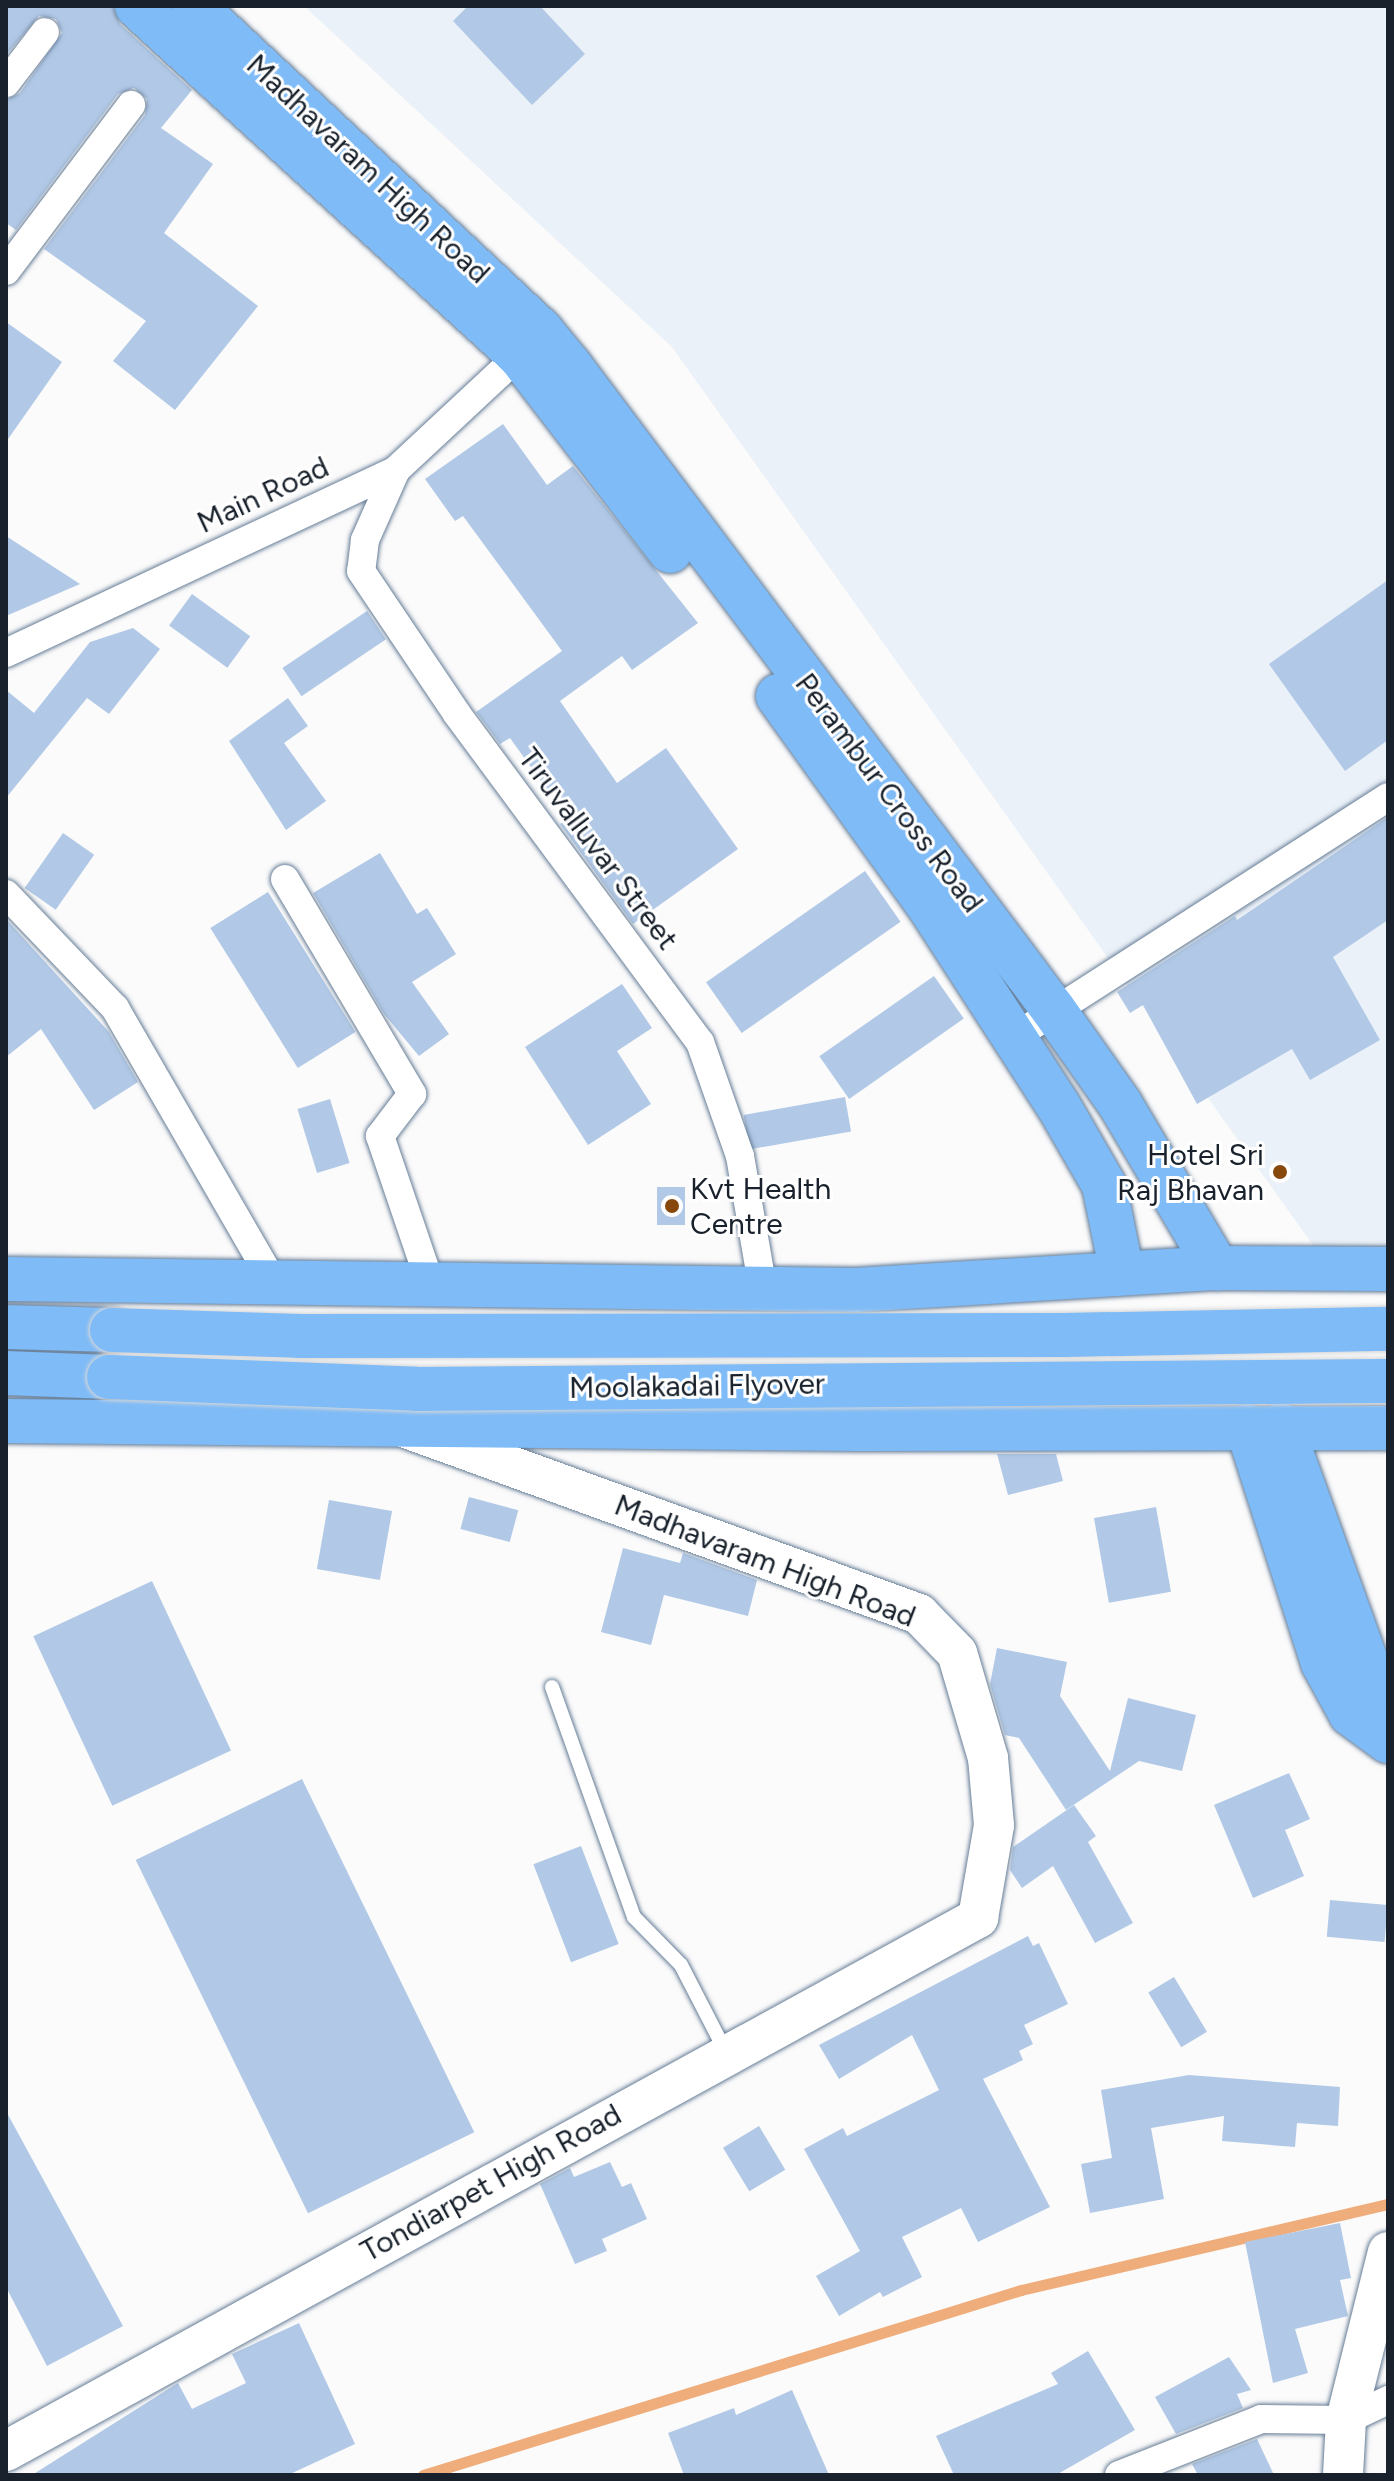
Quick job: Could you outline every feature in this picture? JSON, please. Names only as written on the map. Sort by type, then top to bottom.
[{"type":"main road","points":[[137,6],[531,344]]},
{"type":"main road","name":"Madhavaram High Road","points":[[194,6],[531,344]]},
{"type":"main road","name":"Perambur Cross Road","points":[[531,344],[1053,1009],[1120,1104],[1217,1268]]},
{"type":"main road","name":"Perambur Cross Road","points":[[531,344],[1016,1036],[1104,1185],[1122,1273]]},
{"type":"main road","points":[[6,1279],[275,1285],[856,1290],[1217,1268],[1388,1269]]},
{"type":"main road","points":[[856,1290],[857,1429]]},
{"type":"main road","name":"Moolakadai Flyover","points":[[6,1327],[299,1336],[1064,1335],[1388,1329]]},
{"type":"main road","name":"Moolakadai Flyover","points":[[6,1373],[417,1389],[1388,1381]]},
{"type":"main road","points":[[6,1421],[857,1429],[1264,1425],[1388,1428]]},
{"type":"main road","points":[[1264,1425],[1368,1667],[1388,1694]]},
{"type":"main road","points":[[1264,1425],[1323,1663],[1351,1714],[1388,1741]]},
{"type":"street","points":[[6,83],[45,32]]},
{"type":"street","points":[[6,271],[131,105]]},
{"type":"street","name":"Main Road","points":[[6,653],[396,470],[531,344]]},
{"type":"street","name":"Tiruvalluvar Street","points":[[396,470],[365,540],[361,571],[466,726],[700,1042],[740,1156],[763,1289]]},
{"type":"street","points":[[1016,1036],[1053,1009],[1388,797]]},
{"type":"street","points":[[285,879],[412,1094],[380,1136],[431,1286]]},
{"type":"street","points":[[6,894],[115,1008],[275,1285]]},
{"type":"street","name":"Madhavaram High Road","points":[[398,1426],[919,1614],[957,1653],[988,1758],[994,1825],[978,1918]]},
{"type":"street","name":"Tondiarpet High Road","points":[[6,2451],[978,1918]]},
{"type":"street","points":[[1343,2475],[1346,2420],[1386,2262]]},
{"type":"street","points":[[1119,2475],[1261,2419],[1346,2420],[1388,2400]]},
{"type":"lane","points":[[552,1687],[634,1917],[681,1965],[727,2054]]},
{"type":"shaded area","points":[[304,6],[1388,6],[1388,1250],[1315,1248],[672,347]]},
{"type":"building","points":[[6,6],[113,6],[120,24],[192,90],[161,128],[213,164],[164,233],[258,306],[175,410],[113,361],[146,321],[44,249],[145,115],[147,99],[134,88],[118,94],[16,230],[6,223],[6,100],[20,93],[62,33],[56,19],[39,16],[6,55]]},
{"type":"building","points":[[468,6],[540,6],[585,54],[532,105],[453,21]]},
{"type":"building","points":[[6,322],[62,362],[6,442]]},
{"type":"building","points":[[503,424],[547,485],[573,466],[698,623],[632,670],[622,656],[560,701],[617,783],[666,748],[738,849],[633,924],[560,824],[568,819],[510,738],[500,744],[476,712],[562,651],[463,516],[455,521],[425,479]]},
{"type":"building","points":[[6,536],[80,584],[6,616]]},
{"type":"building","points":[[1388,580],[1388,740],[1345,771],[1269,664]]},
{"type":"building","points":[[192,594],[250,636],[227,668],[169,626]]},
{"type":"building","points":[[367,611],[386,639],[301,696],[282,668]]},
{"type":"building","points":[[133,628],[160,649],[109,714],[87,698],[6,798],[6,690],[34,713],[90,642]]},
{"type":"building","points":[[288,698],[308,726],[284,743],[326,801],[286,830],[229,741]]},
{"type":"building","points":[[1388,817],[1388,920],[1333,957],[1380,1040],[1310,1080],[1292,1049],[1197,1104],[1143,1005],[1130,1013],[1117,992],[1235,916],[1237,920]]},
{"type":"building","points":[[63,833],[94,855],[56,910],[25,888]]},
{"type":"building","points":[[380,853],[417,914],[427,908],[456,954],[412,982],[449,1034],[419,1056],[384,1014],[313,893]]},
{"type":"building","points":[[865,871],[901,922],[742,1033],[706,982]]},
{"type":"building","points":[[268,892],[355,1032],[298,1068],[210,928]]},
{"type":"building","points":[[6,919],[109,1032],[138,1082],[94,1110],[41,1029],[6,1057]]},
{"type":"building","points":[[934,976],[964,1019],[849,1099],[819,1056]]},
{"type":"building","points":[[622,984],[652,1028],[617,1051],[651,1104],[588,1145],[525,1047]]},
{"type":"building","points":[[845,1097],[851,1131],[750,1149],[744,1115]]},
{"type":"building","points":[[330,1099],[350,1163],[317,1173],[297,1109]]},
{"type":"building","points":[[657,1187],[685,1187],[685,1225],[657,1225]]},
{"type":"building","points":[[997,1454],[1056,1454],[1063,1481],[1008,1495]]},
{"type":"building","points":[[469,1497],[518,1510],[510,1542],[460,1529]]},
{"type":"building","points":[[329,1500],[392,1511],[380,1580],[317,1569]]},
{"type":"building","points":[[1156,1507],[1171,1592],[1109,1603],[1094,1518]]},
{"type":"building","points":[[623,1548],[680,1563],[683,1553],[757,1580],[748,1616],[664,1595],[651,1645],[601,1632]]},
{"type":"building","points":[[152,1581],[231,1750],[112,1806],[33,1636]]},
{"type":"building","points":[[997,1648],[1067,1662],[1060,1696],[1110,1771],[1128,1698],[1196,1715],[1182,1771],[1139,1761],[1066,1810],[1019,1738],[1005,1735],[990,1684]]},
{"type":"building","points":[[1289,1773],[1310,1819],[1285,1830],[1304,1876],[1253,1898],[1214,1805]]},
{"type":"building","points":[[302,1779],[474,2132],[308,2213],[136,1860]]},
{"type":"building","points":[[1074,1805],[1096,1836],[1088,1842],[1133,1923],[1095,1943],[1053,1866],[1022,1888],[1010,1870],[1013,1847]]},
{"type":"building","points":[[581,1846],[619,1944],[571,1962],[533,1864]]},
{"type":"building","points":[[1330,1900],[1388,1905],[1385,1942],[1327,1937]]},
{"type":"building","points":[[1028,1936],[1033,1946],[1039,1943],[1068,2004],[1024,2025],[1033,2044],[1019,2051],[1023,2060],[983,2079],[1050,2207],[978,2242],[961,2208],[902,2237],[922,2277],[883,2297],[880,2292],[839,2316],[816,2276],[860,2251],[804,2149],[843,2128],[847,2136],[939,2090],[912,2035],[839,2079],[819,2045]]},
{"type":"building","points":[[1174,1977],[1207,2032],[1181,2047],[1148,1992]]},
{"type":"building","points":[[1189,2075],[1340,2087],[1338,2126],[1297,2123],[1295,2147],[1222,2141],[1224,2116],[1151,2128],[1164,2199],[1090,2213],[1081,2164],[1112,2158],[1101,2090]]},
{"type":"building","points":[[6,2111],[123,2326],[47,2366],[6,2287]]},
{"type":"building","points":[[759,2126],[785,2170],[749,2191],[723,2148]]},
{"type":"building","points":[[610,2162],[622,2187],[631,2183],[647,2219],[602,2239],[607,2251],[575,2264],[540,2184],[570,2168],[574,2177]]},
{"type":"building","points":[[1340,2223],[1351,2278],[1340,2280],[1348,2316],[1295,2329],[1308,2373],[1273,2383],[1245,2242]]},
{"type":"building","points":[[299,2323],[355,2444],[288,2475],[32,2475],[178,2383],[192,2409],[246,2383],[232,2354]]},
{"type":"building","points":[[1088,2351],[1135,2430],[1056,2475],[954,2475],[936,2436],[1058,2384],[1051,2373]]},
{"type":"building","points":[[1229,2357],[1251,2390],[1237,2394],[1243,2408],[1176,2434],[1155,2397]]},
{"type":"building","points":[[792,2390],[829,2475],[684,2475],[668,2433],[734,2408],[736,2415]]},
{"type":"building","points":[[1257,2439],[1274,2475],[1198,2475],[1192,2464]]},
{"type":"waterway","points":[[423,2475],[1021,2290],[1388,2204]]},
{"type":"place","name":"Hotel Sri Raj Bhavan","points":[[1280,1172]]},
{"type":"place","name":"Kvt Health Centre","points":[[672,1206]]}]
